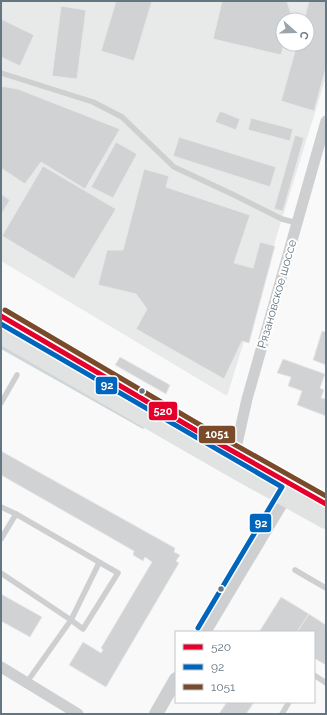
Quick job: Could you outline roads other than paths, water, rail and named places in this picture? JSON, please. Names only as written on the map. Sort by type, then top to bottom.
[{"type":"main road","points":[[1,316],[233,460]]},
{"type":"main road","points":[[1,335],[288,490],[326,504]]},
{"type":"main road","points":[[288,490],[326,520]]},
{"type":"street","name":"Рязановское шоссе","points":[[233,460],[247,399],[297,223],[322,152],[326,121]]},
{"type":"street","points":[[205,631],[288,490]]},
{"type":"street","points":[[1,667],[78,714]]},
{"type":"street","points":[[156,714],[175,681]]},
{"type":"lane","points":[[1,73],[93,102],[122,117],[174,167],[282,219],[297,223]]},
{"type":"lane","points":[[1,403],[17,375]]},
{"type":"lane","points":[[1,506],[118,573],[83,629],[1,574]]},
{"type":"lane","points":[[1,539],[16,514]]},
{"type":"lane","points":[[27,682],[71,620],[99,563]]},
{"type":"lane","points":[[294,570],[326,588]]},
{"type":"lane","points":[[315,676],[326,683]]},
{"type":"lane","points":[[282,714],[288,703]]},
{"type":"waterway","points":[[1,347],[143,427]]}]
